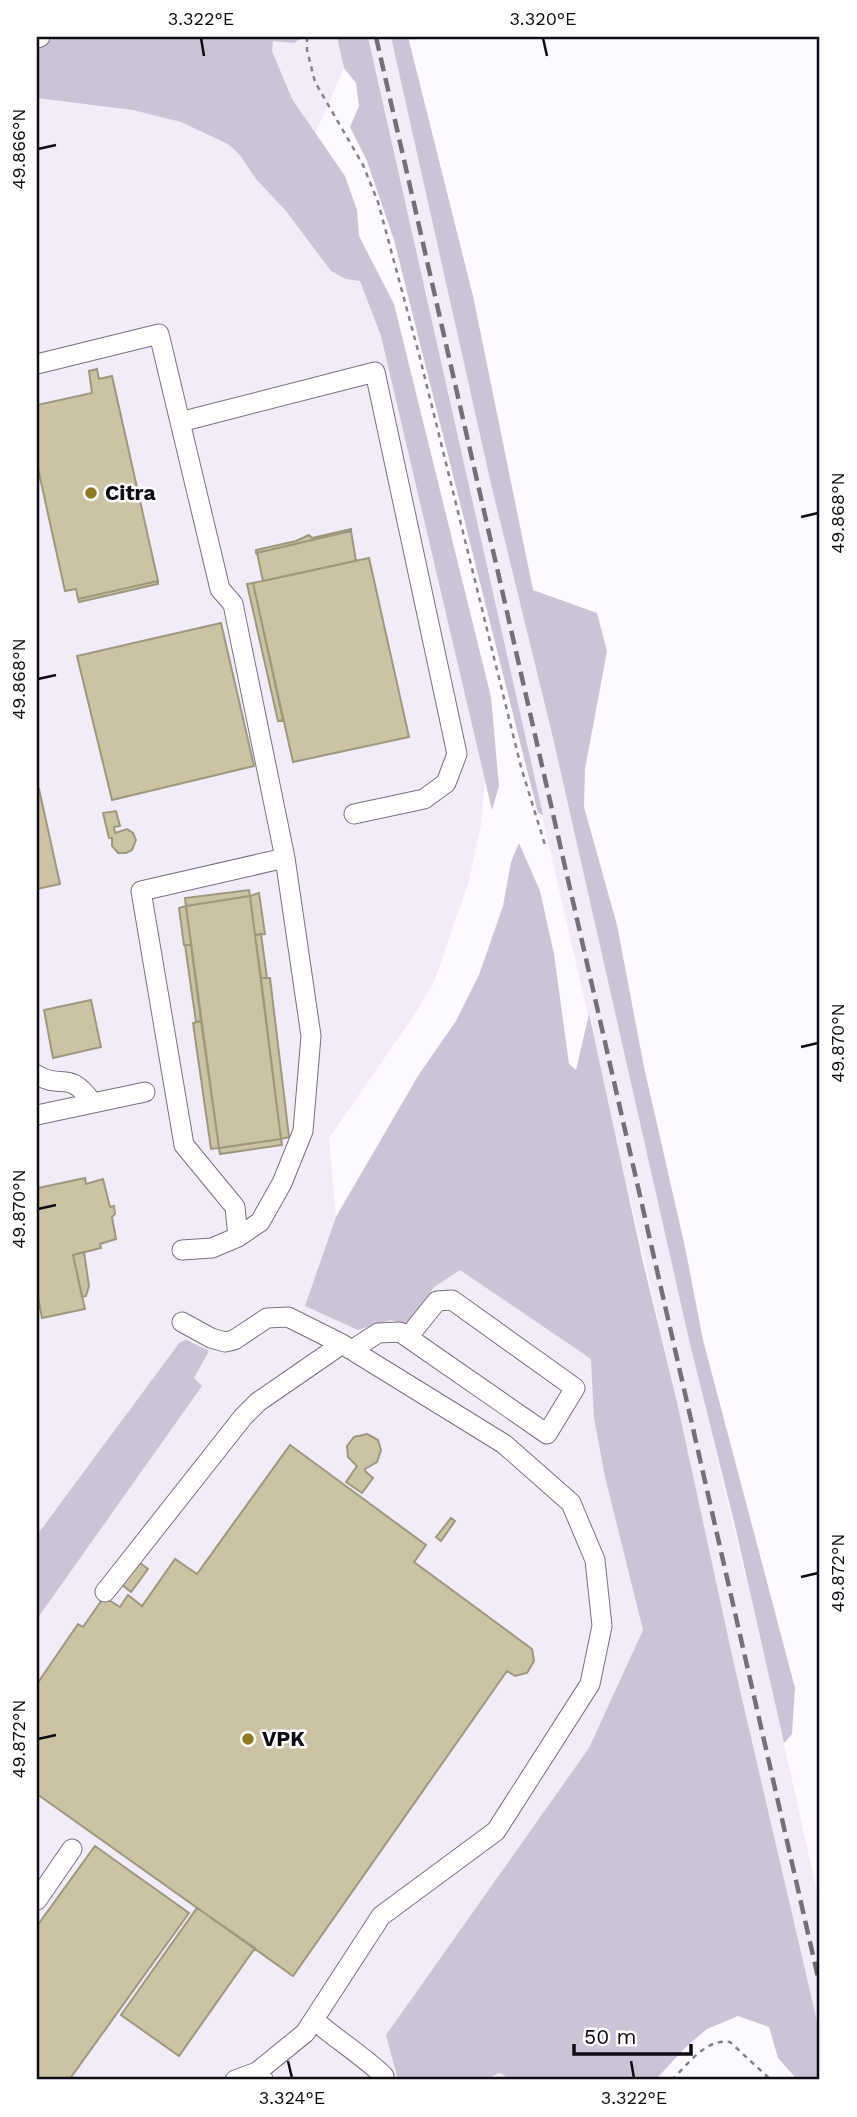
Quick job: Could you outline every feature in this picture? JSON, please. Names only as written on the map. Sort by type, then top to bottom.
[{"type":"lane","points":[[37,365],[159,334],[220,589],[233,604],[285,858],[311,1036],[303,1131],[282,1183],[260,1222],[238,1237],[212,1248],[182,1250]]},
{"type":"lane","points":[[180,422],[375,372],[457,754],[446,783],[424,799],[354,814]]},
{"type":"lane","points":[[238,1237],[234,1207],[184,1145],[141,891],[285,858]]},
{"type":"lane","points":[[37,1075],[43,1079],[70,1082],[82,1088],[92,1102]]},
{"type":"lane","points":[[37,1115],[145,1092]]},
{"type":"lane","points":[[105,1592],[243,1417],[258,1402],[347,1347],[378,1333],[394,1331],[408,1337],[547,1434],[575,1388],[452,1300],[437,1301],[408,1337]]},
{"type":"lane","points":[[182,1322],[211,1338],[225,1342],[234,1340],[267,1318],[288,1317],[347,1347],[504,1444],[571,1503],[596,1560],[602,1626],[590,1684],[496,1831],[381,1916],[305,2033],[260,2076],[234,2080]]},
{"type":"lane","points":[[37,1900],[72,1849]]},
{"type":"lane","points":[[314,2020],[363,2056],[384,2076],[384,2080]]},
{"type":"path","points":[[307,37],[307,50],[315,82],[363,165],[378,202],[417,347],[521,767],[545,845]]},
{"type":"path","points":[[673,2080],[709,2044],[723,2040],[730,2042],[771,2080]]},
{"type":"shaded area","points":[[37,37],[337,37],[344,68],[296,178],[373,281],[486,771],[481,825],[469,881],[434,982],[413,1017],[329,1138],[336,1216],[418,1076],[456,1021],[479,975],[503,912],[739,1974],[658,2080],[37,2080]]},
{"type":"shaded area","points":[[60,37],[304,37],[294,43],[273,41],[272,51],[292,99],[345,176],[357,210],[359,236],[394,304],[491,697],[499,786],[492,810],[381,336],[360,281],[346,279],[331,271],[286,211],[228,144],[181,122],[133,110],[37,98],[37,44]]},
{"type":"shaded area","points":[[337,37],[368,37],[543,815],[538,813],[394,240],[367,161],[350,127],[359,106],[356,83],[344,68]]},
{"type":"shaded area","points":[[368,37],[391,37],[491,484],[553,738],[690,1344],[766,1663],[820,1905],[820,2034],[514,694]]},
{"type":"shaded area","points":[[391,37],[408,37],[473,296],[533,590],[597,613],[607,651],[585,769],[584,807],[617,925],[644,1067],[703,1340],[795,1688],[792,1734],[784,1743],[690,1344],[553,738],[491,484]]},
{"type":"shaded area","points":[[519,843],[540,891],[554,954],[569,1064],[576,1070],[589,1014],[734,1664],[820,2034],[820,2080],[794,2080],[794,2076],[778,2058],[769,2027],[738,2016],[707,2029],[655,2080],[507,2080],[499,2073],[485,2080],[398,2080],[386,2035],[589,1748],[643,1630],[605,1477],[594,1418],[591,1359],[460,1270],[434,1287],[408,1326],[391,1320],[358,1330],[305,1306],[336,1217],[418,1076],[456,1021],[479,975],[503,906],[511,862]]},
{"type":"shaded area","points":[[187,1340],[209,1351],[194,1378],[202,1386],[37,1619],[37,1535],[180,1342]]},
{"type":"building","name":"Citra","points":[[97,369],[99,379],[112,376],[158,581],[78,599],[76,589],[65,591],[37,464],[37,405],[92,393],[89,371]]},
{"type":"building","points":[[351,529],[256,553],[256,550],[296,541],[309,535],[312,538]]},
{"type":"building","points":[[351,531],[356,561],[263,581],[257,553]]},
{"type":"building","points":[[369,558],[409,737],[293,762],[253,583]]},
{"type":"building","points":[[158,581],[158,584],[79,602],[78,599]]},
{"type":"building","points":[[253,583],[283,720],[278,721],[247,584]]},
{"type":"building","points":[[221,623],[254,766],[112,800],[77,656]]},
{"type":"building","points":[[39,789],[60,884],[37,889],[37,790]]},
{"type":"building","points":[[116,811],[120,826],[114,827],[115,833],[127,829],[133,833],[136,840],[132,850],[126,853],[118,853],[112,846],[112,838],[109,838],[103,813]]},
{"type":"building","points":[[249,890],[250,896],[186,906],[185,898]]},
{"type":"building","points":[[259,893],[265,934],[255,935],[250,896]]},
{"type":"building","points":[[250,896],[281,1139],[219,1148],[186,906]]},
{"type":"building","points":[[186,906],[191,945],[184,945],[179,908]]},
{"type":"building","points":[[261,934],[267,978],[261,978],[255,935]]},
{"type":"building","points":[[185,945],[191,945],[201,1021],[196,1022]]},
{"type":"building","points":[[261,978],[270,978],[289,1137],[281,1139]]},
{"type":"building","points":[[91,1000],[101,1047],[53,1058],[44,1010]]},
{"type":"building","points":[[201,1021],[219,1148],[211,1149],[193,1023]]},
{"type":"building","points":[[281,1139],[282,1145],[220,1154],[219,1148]]},
{"type":"building","points":[[85,1178],[86,1184],[103,1179],[110,1207],[114,1206],[115,1214],[112,1217],[116,1239],[100,1244],[101,1248],[73,1255],[85,1309],[42,1318],[37,1292],[37,1181],[38,1188]]},
{"type":"building","points":[[84,1252],[89,1286],[86,1296],[82,1297],[73,1255]]},
{"type":"building","points":[[367,1434],[378,1440],[381,1450],[377,1462],[365,1469],[373,1478],[362,1493],[346,1482],[357,1466],[348,1457],[347,1446],[354,1437]]},
{"type":"building","name":"VPK","points":[[290,1445],[426,1545],[414,1562],[532,1649],[534,1661],[527,1673],[515,1676],[507,1671],[293,1976],[37,1794],[37,1684],[78,1624],[83,1627],[104,1597],[120,1607],[128,1595],[142,1606],[175,1559],[197,1574]]},
{"type":"building","points":[[451,1518],[455,1521],[441,1541],[436,1537]]},
{"type":"building","points":[[136,1560],[148,1569],[131,1592],[120,1583]]},
{"type":"building","points":[[95,1846],[189,1913],[69,2080],[37,2080],[37,1926]]},
{"type":"building","points":[[197,1908],[255,1948],[179,2056],[121,2015]]},
{"type":"railway","points":[[376,37],[820,1986]]},
{"type":"place","name":"Citra","points":[[91,493]]},
{"type":"place","name":"VPK","points":[[248,1739]]}]
